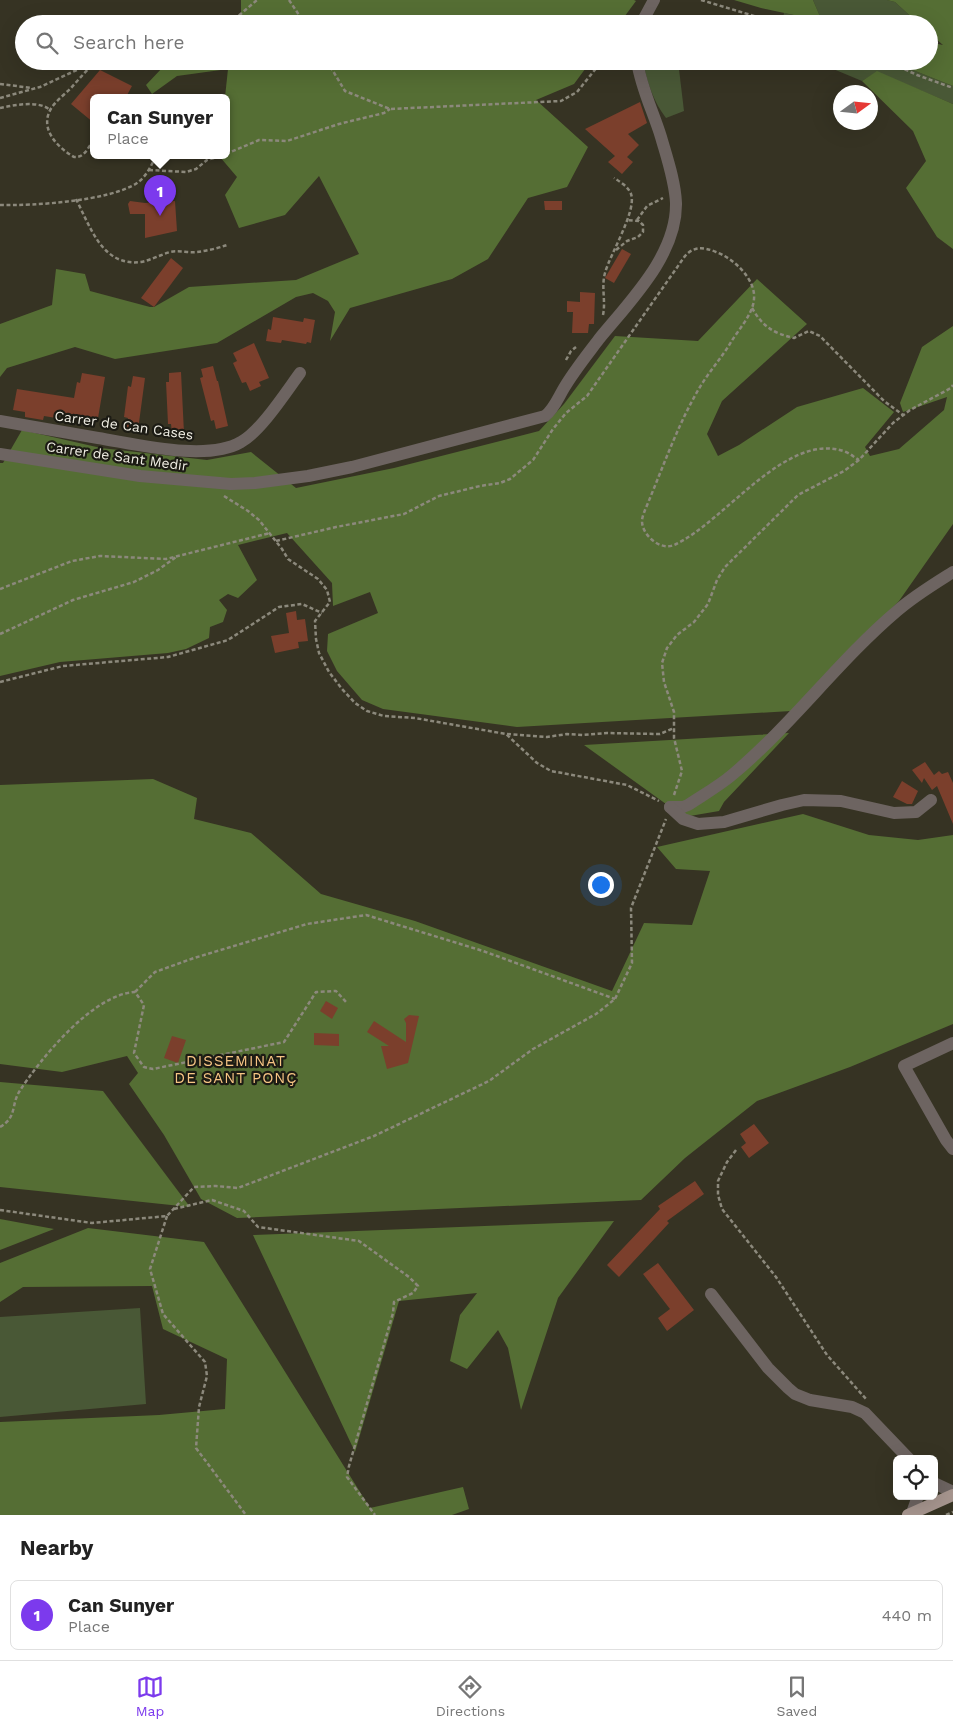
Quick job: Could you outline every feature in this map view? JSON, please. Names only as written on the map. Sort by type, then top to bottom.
[{"type":"main road","points":[[910,1514],[953,1494]]},
{"type":"street","points":[[646,15],[654,0]]},
{"type":"street","name":"Carrer de Sant Medir","points":[[0,454],[140,476],[230,484],[265,482],[340,470],[545,416],[550,412],[581,363],[660,259],[674,227],[675,193],[667,159],[655,119],[642,86],[639,70]]},
{"type":"street","name":"Carrer de Can Cases","points":[[0,421],[153,447],[187,451],[228,449],[242,442],[254,431],[300,373]]},
{"type":"street","points":[[670,806],[683,807],[688,805],[733,775],[781,730],[828,678],[896,612],[953,572]]},
{"type":"street","points":[[670,806],[683,819],[698,824],[724,822],[804,800],[841,801],[894,812],[916,812],[932,800]]},
{"type":"street","points":[[953,1043],[904,1066],[953,1149]]},
{"type":"street","points":[[711,1294],[768,1368],[795,1394],[810,1400],[852,1407],[866,1413],[905,1455]]},
{"type":"street","points":[[938,1485],[953,1494]]},
{"type":"street","points":[[910,1514],[916,1500]]},
{"type":"path","points":[[240,15],[257,0]]},
{"type":"path","points":[[289,0],[299,15]]},
{"type":"path","points":[[701,0],[751,15]]},
{"type":"path","points":[[0,98],[34,89],[78,70]]},
{"type":"path","points":[[88,70],[50,110],[48,121],[53,141],[74,157],[81,156],[90,145]]},
{"type":"path","points":[[333,70],[345,91],[390,109],[561,101],[577,92],[595,70]]},
{"type":"path","points":[[909,70],[953,88]]},
{"type":"path","points":[[0,84],[34,89]]},
{"type":"path","points":[[0,108],[33,105],[46,106],[50,110]]},
{"type":"path","points":[[230,152],[259,140],[287,141],[339,124],[384,113],[390,109]]},
{"type":"path","points":[[0,205],[32,205],[108,195],[137,183],[149,170],[154,159]]},
{"type":"path","points":[[149,170],[186,172],[196,169],[210,159]]},
{"type":"path","points":[[602,320],[604,310],[604,276],[632,203],[632,196],[627,188],[614,178]]},
{"type":"path","points":[[637,220],[649,205],[675,193]]},
{"type":"path","points":[[76,199],[101,246],[112,255],[124,260],[143,262],[172,252],[197,252],[228,245]]},
{"type":"path","points":[[614,251],[626,241],[642,234],[642,225],[637,220],[626,220]]},
{"type":"path","points":[[276,541],[404,514],[439,496],[500,483],[515,476],[533,460],[566,413],[587,396],[684,257],[691,250],[703,248],[724,254],[741,270],[754,288],[754,298],[752,308],[726,351],[698,390],[685,415],[645,510],[642,520],[646,534],[660,545],[667,547],[674,545],[715,517],[783,462],[799,455],[828,449],[846,452],[859,460]]},
{"type":"path","points":[[752,308],[760,321],[776,333],[794,338],[809,331],[820,336],[884,401],[903,416]]},
{"type":"path","points":[[564,364],[571,351],[581,345]]},
{"type":"path","points":[[246,1515],[196,1448],[199,1407],[207,1376],[205,1362],[163,1314],[150,1269],[167,1216],[194,1187],[238,1188],[374,1136],[489,1081],[533,1049],[596,1014],[615,999],[632,963],[631,908],[682,771],[674,738],[674,712],[664,682],[662,663],[667,648],[677,635],[694,622],[708,604],[717,580],[725,567],[798,496],[844,472],[859,460],[893,423],[953,385]]},
{"type":"path","points":[[205,482],[210,488],[248,511],[259,520],[288,559],[318,578],[327,590],[330,602],[315,621],[319,653],[329,672],[342,689],[355,703],[367,711],[384,716],[415,718],[518,736],[546,737],[567,734],[583,736],[607,733],[660,734],[674,728]]},
{"type":"path","points":[[0,588],[72,561],[100,556],[166,559],[270,533]]},
{"type":"path","points":[[0,634],[73,600],[134,582],[158,570],[179,555]]},
{"type":"path","points":[[0,682],[63,666],[168,657],[228,640],[279,607],[302,604],[322,613]]},
{"type":"path","points":[[506,734],[537,763],[551,771],[628,785],[670,806]]},
{"type":"path","points":[[0,1128],[7,1124],[13,1116],[18,1094],[39,1062],[89,1012],[109,999],[127,992],[134,992],[156,972],[194,958],[307,924],[366,915],[483,951],[615,999]]},
{"type":"path","points":[[134,992],[144,1005],[134,1053],[144,1067],[153,1069],[284,1042],[316,992],[336,991],[347,1003]]},
{"type":"path","points":[[736,1150],[727,1162],[718,1181],[718,1193],[722,1209],[776,1277],[827,1355],[869,1403]]},
{"type":"path","points":[[173,1210],[212,1200],[244,1211],[258,1227],[359,1241],[409,1277],[418,1286],[413,1293],[394,1302],[393,1313],[349,1466],[347,1477],[375,1515]]},
{"type":"path","points":[[0,1210],[92,1223],[167,1216]]},
{"type":"path","points":[[946,1515],[953,1512]]},
{"type":"green space","points":[[241,0],[636,1],[626,15],[241,15]]},
{"type":"green space","points":[[734,0],[813,0],[819,15],[794,15]]},
{"type":"green space","points":[[813,0],[887,0],[895,2],[909,15],[819,15]]},
{"type":"green space","points":[[887,0],[953,0],[953,86],[913,70],[938,70],[938,44],[943,45],[938,41],[938,15],[909,15],[895,2]]},
{"type":"green space","points":[[160,70],[221,70],[177,76],[152,94],[146,85]]},
{"type":"green space","points":[[228,70],[584,70],[574,84],[536,100],[588,147],[567,187],[528,198],[488,259],[452,279],[350,308],[330,341],[335,312],[328,301],[313,293],[296,297],[217,343],[115,359],[75,347],[7,368],[0,377],[0,324],[52,305],[56,269],[85,274],[90,291],[154,307],[189,287],[296,280],[359,254],[319,176],[285,215],[239,228],[225,195],[237,177],[222,159],[230,159],[230,94],[225,94]]},
{"type":"green space","points":[[645,70],[679,70],[684,111],[666,118],[657,105]]},
{"type":"green space","points":[[836,70],[913,70],[953,86],[953,104],[877,72],[862,81]]},
{"type":"green space","points":[[877,71],[953,104],[953,249],[937,237],[906,188],[926,161],[913,131],[878,97],[878,85],[866,85],[862,81]]},
{"type":"green space","points":[[757,279],[807,324],[722,401],[707,434],[718,456],[739,445],[797,407],[863,388],[894,412],[865,447],[870,456],[899,449],[944,410],[947,397],[903,412],[900,403],[922,347],[953,326],[953,524],[899,601],[791,711],[517,727],[383,709],[362,700],[337,671],[327,651],[328,634],[378,613],[370,592],[333,606],[332,583],[287,533],[238,545],[257,580],[238,598],[228,594],[219,600],[227,610],[223,622],[210,627],[209,638],[186,649],[168,653],[60,662],[0,676],[0,463],[3,463],[22,430],[101,448],[207,460],[251,452],[296,488],[394,468],[539,431],[564,404],[615,336],[698,341]]},
{"type":"green space","points":[[789,733],[724,802],[719,811],[684,817],[584,745]]},
{"type":"green space","points":[[153,779],[197,798],[194,819],[251,833],[321,894],[415,921],[612,991],[644,923],[692,925],[710,871],[676,869],[657,847],[803,814],[869,835],[918,840],[953,835],[953,1024],[850,1067],[757,1101],[685,1158],[641,1200],[237,1218],[201,1199],[164,1135],[129,1084],[138,1073],[127,1056],[62,1072],[0,1064],[0,785]]},
{"type":"green space","points":[[0,1082],[103,1091],[190,1207],[0,1187]]},
{"type":"green space","points":[[0,1219],[54,1229],[0,1250]]},
{"type":"green space","points":[[614,1221],[558,1298],[521,1410],[508,1348],[498,1330],[467,1369],[450,1361],[460,1315],[477,1293],[399,1301],[355,1452],[253,1235]]},
{"type":"green space","points":[[88,1228],[204,1242],[370,1508],[463,1487],[469,1509],[452,1515],[0,1515],[0,1422],[159,1415],[225,1409],[227,1359],[163,1329],[152,1286],[23,1287],[0,1302],[0,1263]]},
{"type":"green space","points":[[140,1308],[146,1404],[0,1417],[0,1317]]},
{"type":"building","points":[[100,70],[132,86],[128,94],[90,94],[90,120],[71,104]]},
{"type":"building","points":[[640,102],[647,123],[628,134],[639,145],[627,157],[633,162],[622,174],[608,162],[615,156],[585,129]]},
{"type":"building","points":[[130,201],[145,203],[175,201],[177,231],[145,238],[145,214],[130,214],[128,204]]},
{"type":"building","points":[[544,201],[562,201],[562,210],[545,210]]},
{"type":"building","points":[[622,249],[631,254],[614,283],[605,278]]},
{"type":"building","points":[[171,258],[183,268],[154,307],[141,298]]},
{"type":"building","points":[[580,292],[595,293],[594,324],[589,324],[588,333],[572,333],[573,312],[567,312],[567,301],[580,302]]},
{"type":"building","points":[[273,317],[303,322],[304,318],[315,320],[311,343],[307,342],[306,344],[282,340],[281,343],[266,341],[268,329],[271,330]]},
{"type":"building","points":[[254,343],[269,378],[259,382],[261,386],[250,391],[246,382],[242,383],[233,363],[237,361],[233,353]]},
{"type":"building","points":[[213,366],[228,426],[216,429],[214,420],[211,421],[200,378],[203,377],[201,369]]},
{"type":"building","points":[[181,372],[184,433],[172,433],[171,424],[168,424],[166,382],[169,382],[169,373]]},
{"type":"building","points":[[82,373],[105,377],[98,418],[57,412],[56,418],[44,416],[43,420],[25,417],[25,412],[13,410],[17,389],[74,398],[77,382],[80,383]]},
{"type":"building","points":[[133,376],[145,378],[138,430],[126,429],[128,418],[124,417],[128,386],[131,387]]},
{"type":"building","points":[[296,611],[297,620],[305,619],[308,641],[298,642],[299,648],[275,653],[271,636],[289,633],[286,613]]},
{"type":"building","points":[[925,762],[934,775],[939,771],[942,774],[948,772],[953,783],[953,824],[937,786],[932,790],[924,778],[922,783],[912,770]]},
{"type":"building","points":[[902,781],[918,791],[912,804],[907,804],[893,797]]},
{"type":"building","points":[[326,1001],[338,1008],[332,1019],[320,1011]]},
{"type":"building","points":[[409,1015],[419,1016],[408,1063],[387,1069],[381,1046],[389,1046],[367,1032],[374,1021],[406,1042],[406,1023],[404,1019]]},
{"type":"building","points":[[314,1033],[339,1034],[339,1046],[314,1045]]},
{"type":"building","points":[[172,1036],[186,1040],[178,1063],[164,1058]]},
{"type":"building","points":[[754,1124],[769,1143],[749,1158],[741,1147],[746,1143],[740,1134]]},
{"type":"building","points":[[695,1181],[704,1194],[667,1221],[669,1223],[619,1277],[607,1265],[660,1209],[658,1206]]},
{"type":"building","points":[[658,1263],[694,1310],[667,1331],[658,1318],[670,1309],[643,1274]]},
{"type":"place","name":"Can Sunyer","points":[[160,216]]},
{"type":"district","name":"DISSEMINAT DE SANT PONÇ","points":[[236,1070]]}]
